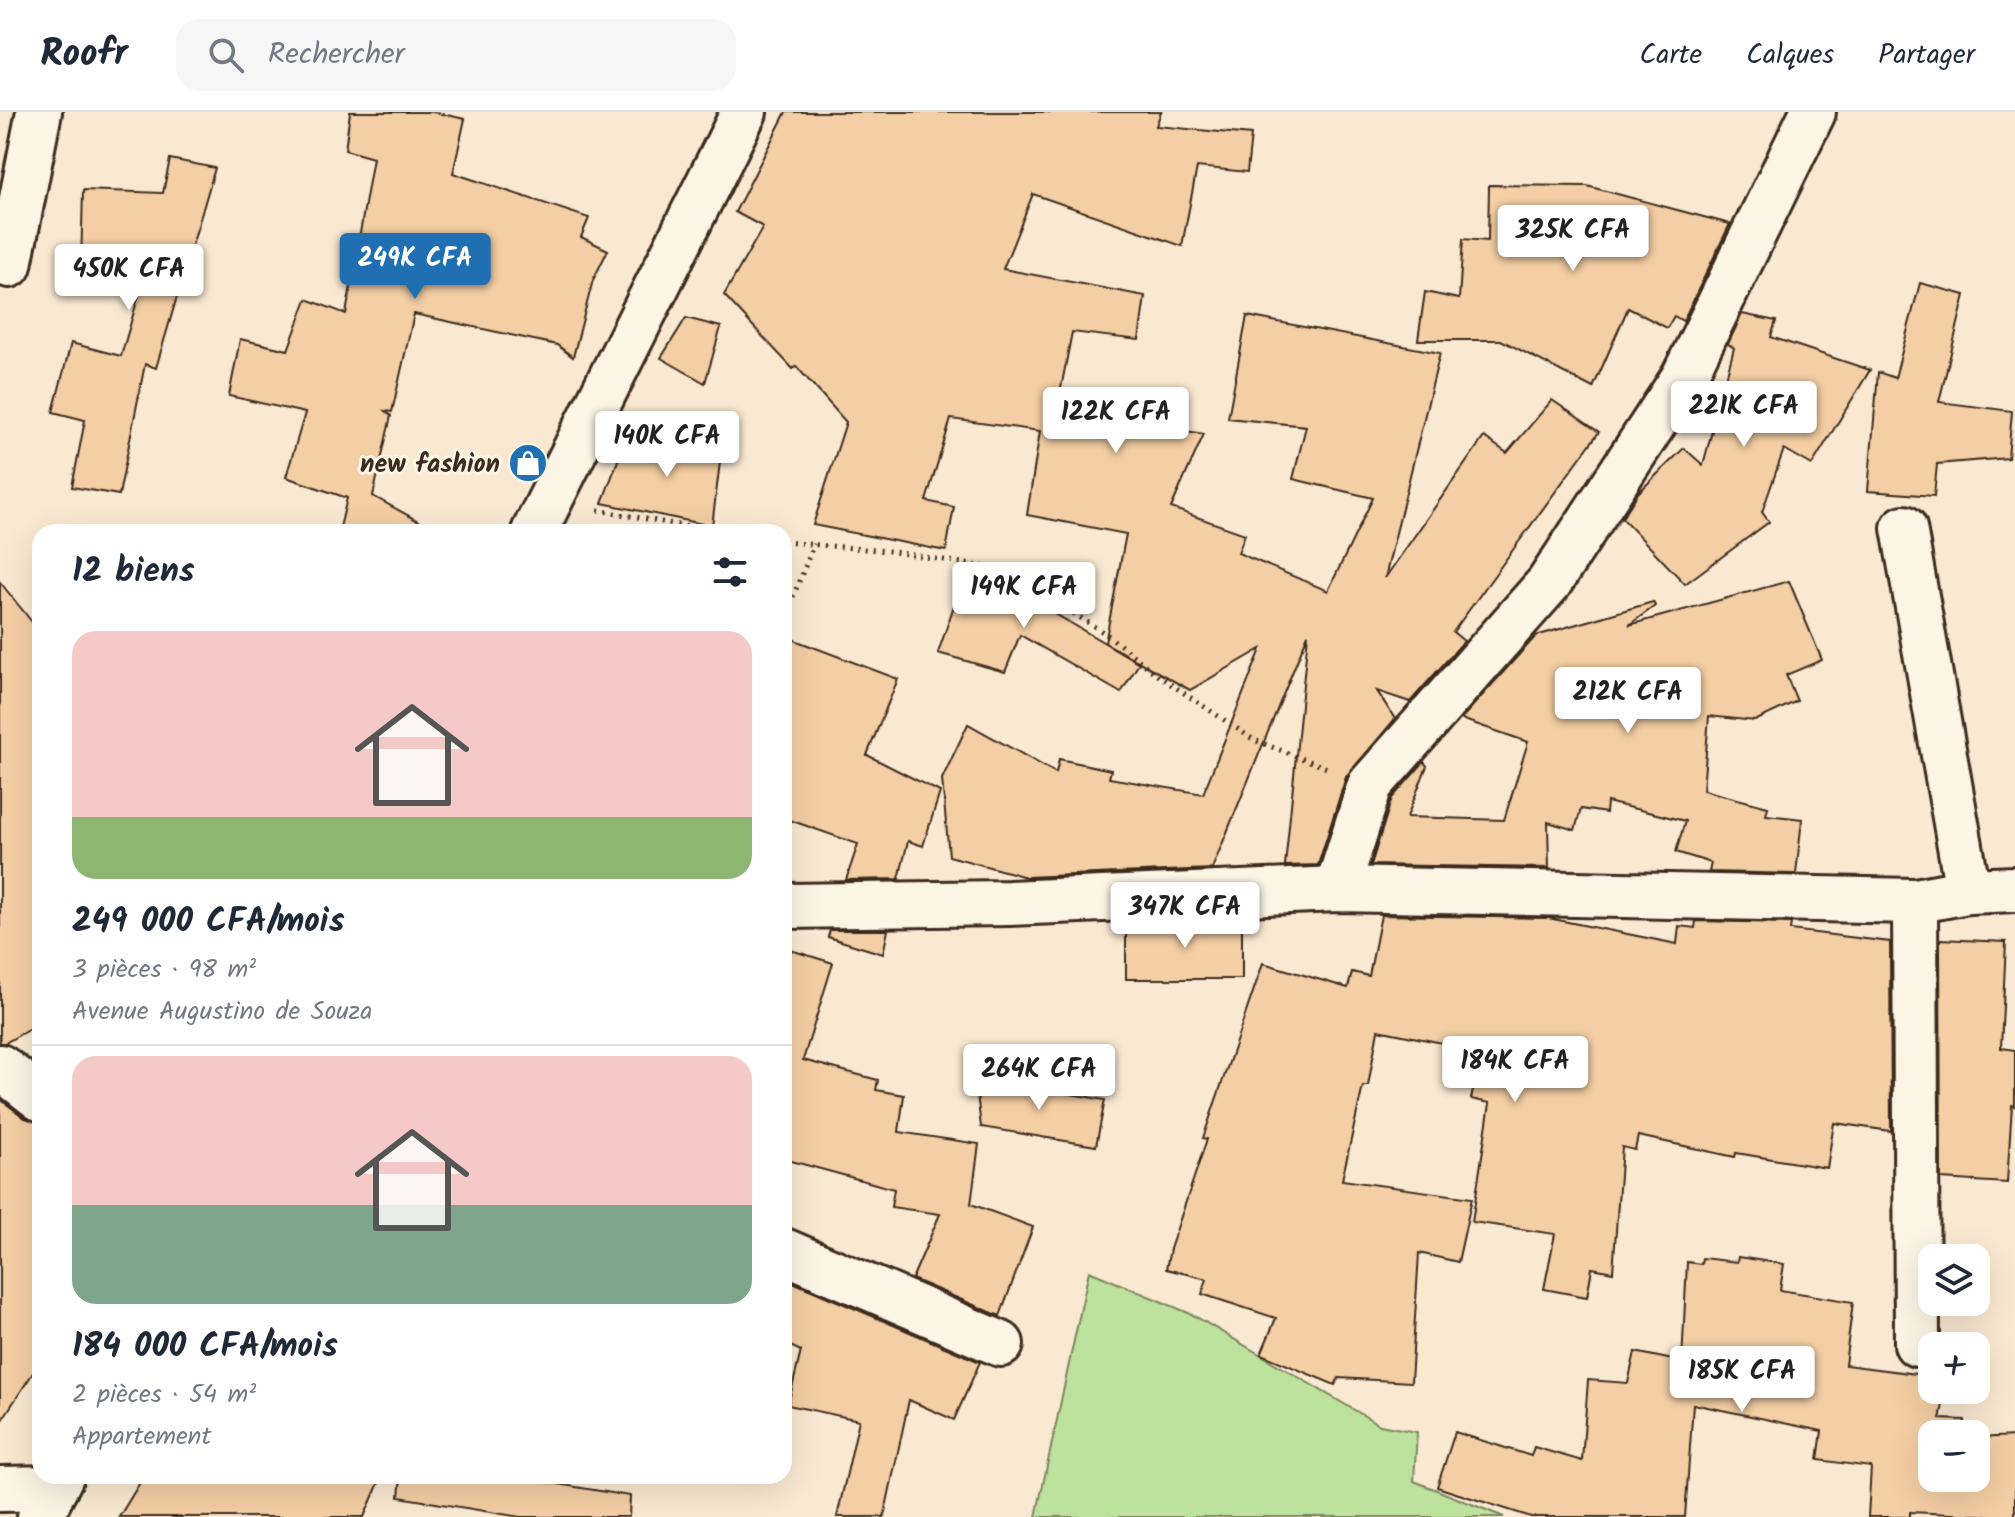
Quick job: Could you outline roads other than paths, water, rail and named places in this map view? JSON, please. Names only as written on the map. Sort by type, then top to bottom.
[{"type":"street","points":[[9,265],[39,112]]},
{"type":"street","points":[[542,516],[744,112]]},
{"type":"street","points":[[1337,889],[1370,785],[1549,583],[1684,377],[1813,112]]},
{"type":"street","points":[[1904,528],[1968,891]]},
{"type":"street","points":[[792,906],[1009,903],[1337,889],[1915,901],[1968,891],[2015,889]]},
{"type":"street","points":[[1915,901],[1917,1344]]},
{"type":"street","points":[[0,1067],[32,1092]]},
{"type":"street","points":[[792,1254],[1001,1344]]},
{"type":"street","points":[[0,1489],[52,1494]]},
{"type":"place","name":"new fashion","points":[[528,463]]}]
